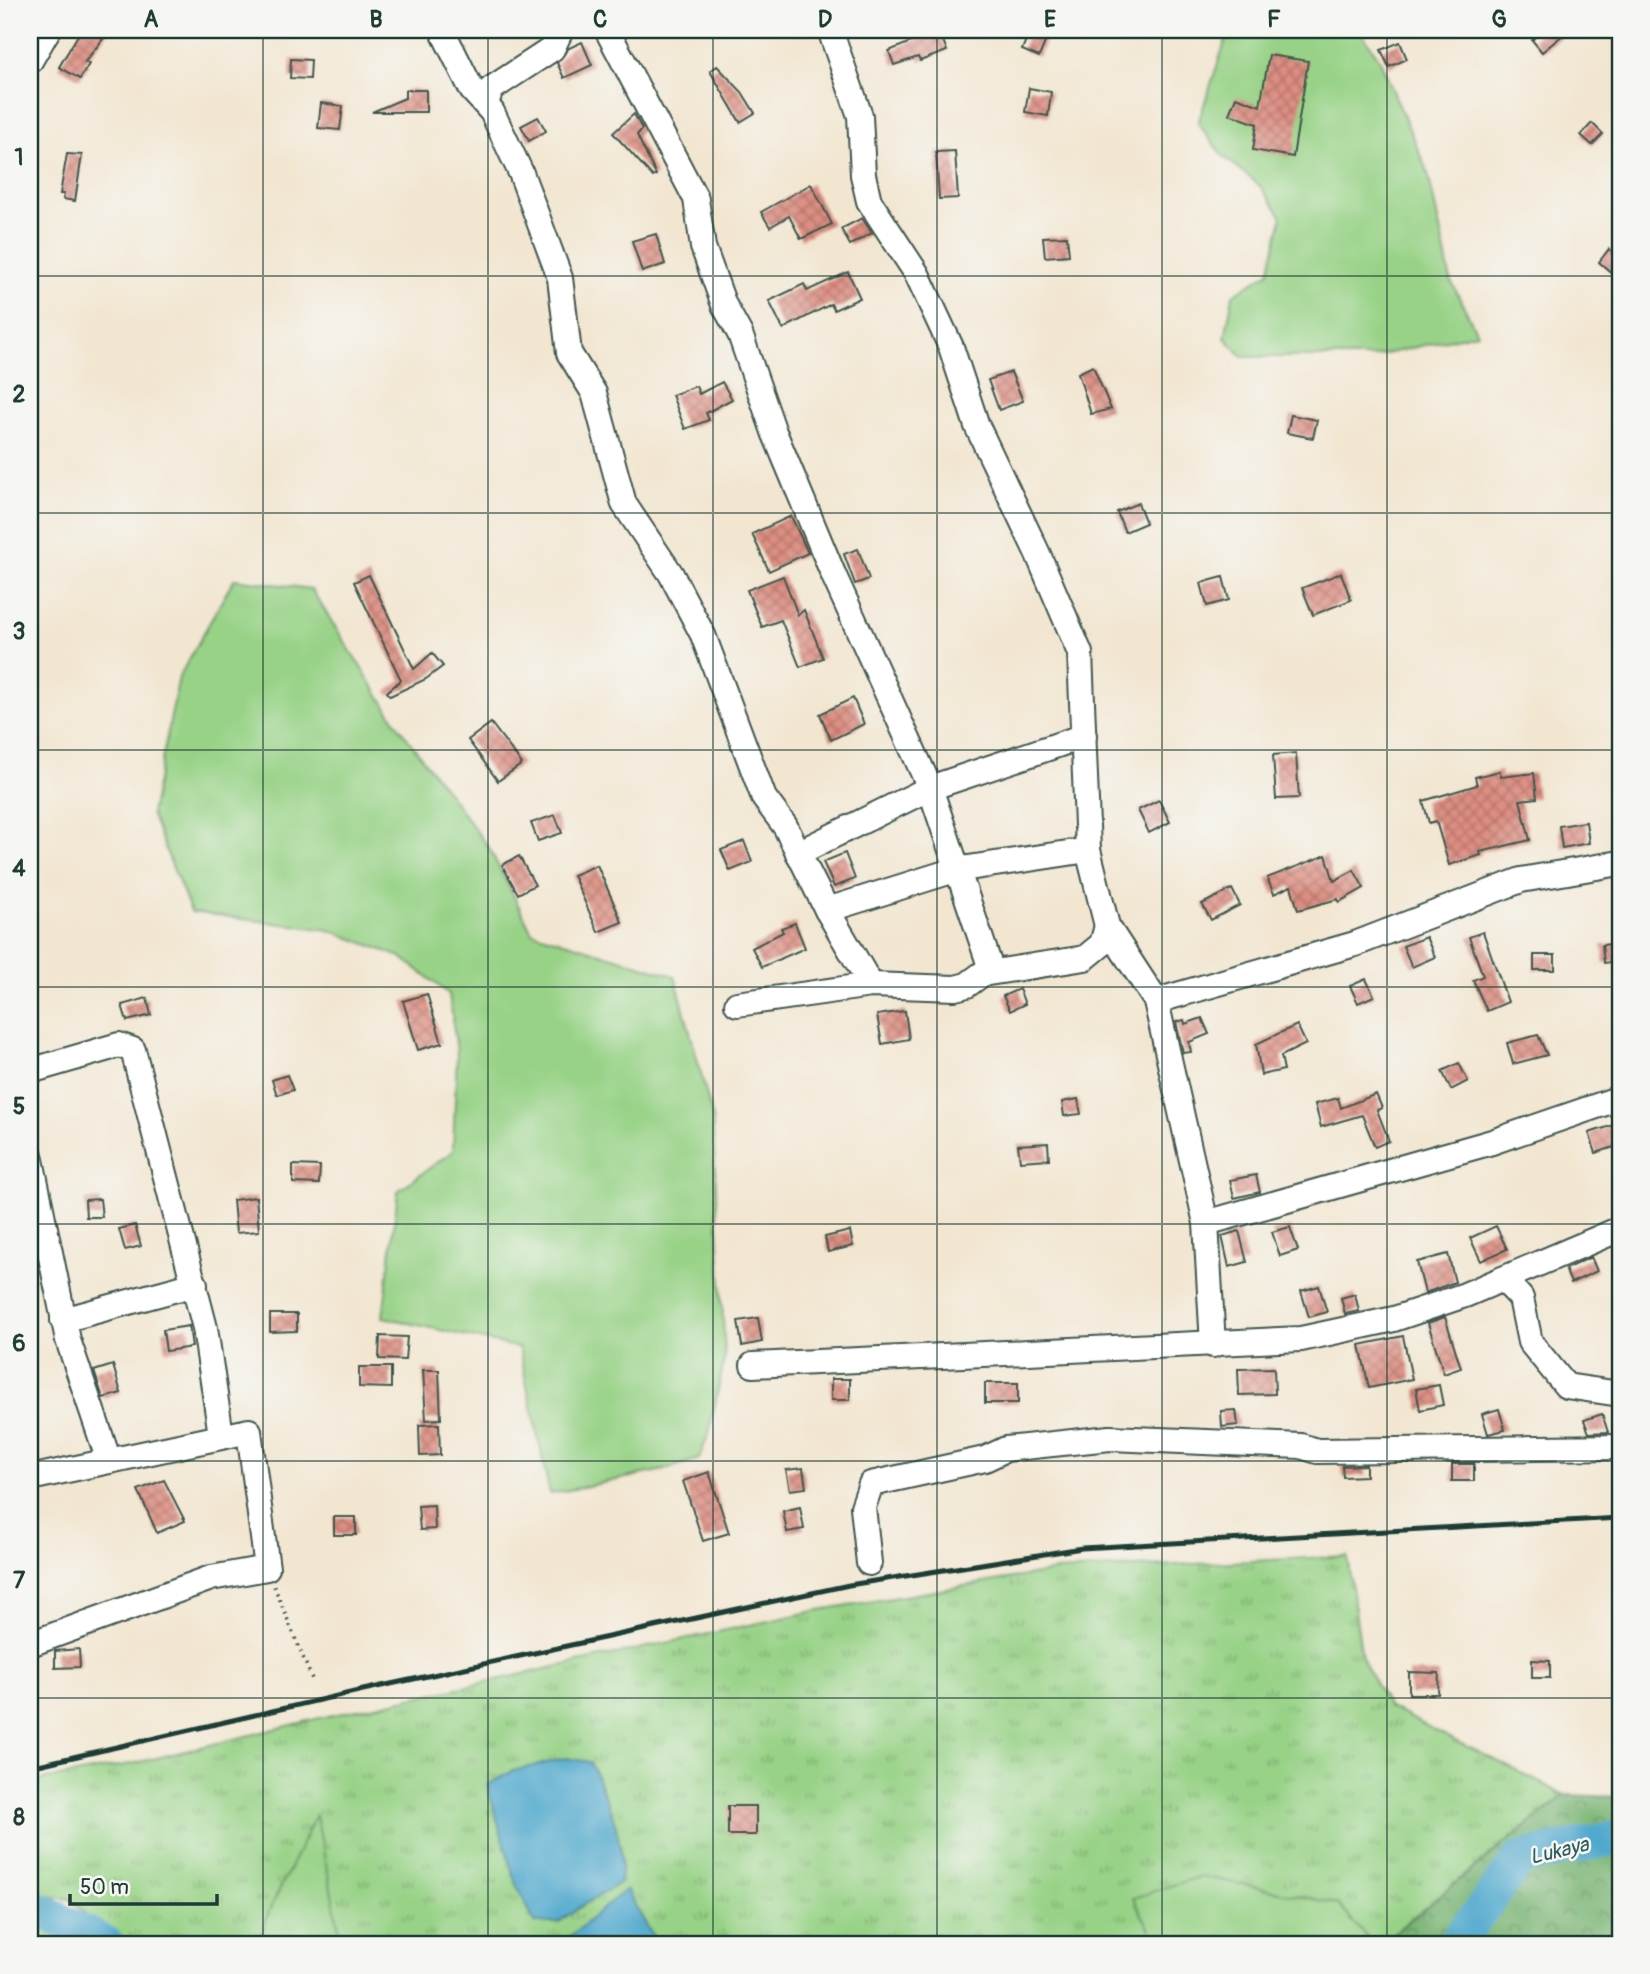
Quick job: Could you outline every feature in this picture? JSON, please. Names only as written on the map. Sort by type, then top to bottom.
[{"type":"street","points":[[30,61],[48,30]]},
{"type":"street","points":[[443,30],[472,90],[486,104],[518,167],[558,270],[569,353],[594,393],[624,504],[671,574],[703,635],[764,798],[785,825],[827,910],[871,985]]},
{"type":"street","points":[[486,104],[491,89],[552,50],[561,30]]},
{"type":"street","points":[[607,30],[696,199],[703,247],[724,305],[740,334],[774,432],[930,788],[955,870],[992,972]]},
{"type":"street","points":[[830,30],[838,46],[860,116],[863,175],[869,201],[917,274],[951,347],[977,426],[1037,552],[1080,653],[1088,850],[1107,926],[1156,1001],[1206,1223],[1213,1345]]},
{"type":"street","points":[[798,853],[930,788],[1084,736]]},
{"type":"street","points":[[827,910],[955,870],[1088,850]]},
{"type":"street","points":[[1156,1001],[1355,944],[1521,880],[1620,863]]},
{"type":"street","points":[[737,1004],[871,985],[955,988],[992,972],[1085,958],[1102,944],[1107,926]]},
{"type":"street","points":[[30,1071],[119,1045],[134,1050],[195,1284],[221,1435]]},
{"type":"street","points":[[1206,1223],[1492,1142],[1620,1098]]},
{"type":"street","points":[[30,1155],[63,1320],[109,1461]]},
{"type":"street","points":[[753,1365],[1301,1339],[1353,1330],[1406,1315],[1503,1279],[1620,1229]]},
{"type":"street","points":[[1503,1279],[1521,1298],[1530,1342],[1566,1386],[1620,1394]]},
{"type":"street","points":[[63,1320],[195,1284]]},
{"type":"street","points":[[30,1478],[248,1430],[251,1436],[267,1568],[211,1578],[30,1644]]},
{"type":"street","points":[[869,1563],[863,1507],[871,1484],[985,1459],[1010,1448],[1110,1438],[1301,1446],[1317,1451],[1620,1447]]},
{"type":"path","points":[[267,1568],[312,1679]]},
{"type":"green space","points":[[1229,30],[1360,31],[1379,58],[1428,173],[1451,281],[1477,333],[1373,357],[1243,357],[1225,338],[1233,295],[1269,272],[1282,217],[1260,186],[1221,154],[1198,123]]},
{"type":"green space","points":[[234,579],[311,589],[399,727],[489,848],[532,932],[675,976],[712,1115],[725,1356],[709,1433],[699,1459],[664,1470],[550,1494],[519,1348],[383,1317],[398,1191],[453,1151],[457,1052],[449,994],[401,957],[329,930],[191,912],[151,814],[179,677]]},
{"type":"green space","points":[[1347,1556],[1362,1658],[1388,1707],[1565,1795],[1380,1944],[1372,1944],[1338,1904],[1133,1898],[1158,1944],[342,1944],[316,1816],[269,1911],[259,1944],[117,1944],[70,1899],[30,1894],[30,1782],[136,1763],[324,1717],[819,1610],[1056,1571]]},
{"type":"green space","points":[[1565,1795],[1620,1797],[1620,1944],[1380,1944]]},
{"type":"green space","points":[[316,1815],[342,1944],[259,1944],[269,1911]]},
{"type":"green space","points":[[1201,1876],[1338,1904],[1372,1944],[1158,1944],[1133,1898]]},
{"type":"green space","points":[[30,1922],[38,1923],[91,1944],[30,1944]]},
{"type":"water","points":[[566,1758],[590,1762],[603,1791],[614,1820],[621,1851],[620,1882],[558,1923],[535,1923],[516,1884],[487,1785],[513,1771]]},
{"type":"water","points":[[626,1889],[657,1944],[561,1944]]},
{"type":"building","points":[[81,30],[110,30],[85,62],[89,64],[80,79],[59,67]]},
{"type":"building","points":[[939,30],[947,51],[920,61],[918,57],[894,65],[889,51]]},
{"type":"building","points":[[1543,30],[1569,30],[1542,52],[1532,40]]},
{"type":"building","points":[[1029,32],[1046,40],[1039,57],[1022,50]]},
{"type":"building","points":[[582,42],[592,65],[564,78],[557,63],[569,48]]},
{"type":"building","points":[[1400,42],[1407,59],[1389,67],[1381,50]]},
{"type":"building","points":[[1269,55],[1308,61],[1293,157],[1253,150],[1257,124],[1229,114],[1236,97],[1260,106]]},
{"type":"building","points":[[291,59],[311,60],[310,79],[290,78]]},
{"type":"building","points":[[717,66],[742,92],[755,113],[740,122],[710,71]]},
{"type":"building","points":[[1029,88],[1051,92],[1048,116],[1025,112]]},
{"type":"building","points":[[405,90],[426,90],[426,112],[372,112],[405,98]]},
{"type":"building","points":[[321,103],[343,106],[340,130],[318,128]]},
{"type":"building","points":[[634,114],[642,129],[637,135],[656,175],[653,177],[613,133]]},
{"type":"building","points":[[538,117],[546,131],[529,141],[521,126]]},
{"type":"building","points":[[1592,123],[1603,134],[1592,145],[1581,135]]},
{"type":"building","points":[[955,151],[958,198],[939,199],[936,152]]},
{"type":"building","points":[[67,154],[82,155],[75,201],[63,199],[64,194],[60,194]]},
{"type":"building","points":[[811,184],[832,224],[801,239],[789,216],[770,227],[761,212]]},
{"type":"building","points":[[862,218],[872,233],[850,245],[841,229]]},
{"type":"building","points":[[656,234],[665,264],[642,272],[632,241]]},
{"type":"building","points":[[1067,236],[1069,255],[1045,257],[1043,237]]},
{"type":"building","points":[[1609,249],[1620,258],[1620,280],[1599,262]]},
{"type":"building","points":[[848,272],[860,298],[834,310],[831,304],[783,329],[769,301],[804,284],[807,291]]},
{"type":"building","points":[[1093,366],[1111,409],[1091,414],[1078,373]]},
{"type":"building","points":[[1011,372],[1023,401],[999,410],[988,380]]},
{"type":"building","points":[[722,382],[732,399],[706,413],[709,420],[685,429],[672,395],[696,386],[699,394]]},
{"type":"building","points":[[1291,415],[1317,420],[1313,438],[1287,433]]},
{"type":"building","points":[[1138,503],[1146,523],[1125,532],[1117,512]]},
{"type":"building","points":[[791,516],[808,553],[769,571],[752,534]]},
{"type":"building","points":[[858,549],[869,579],[855,584],[844,554]]},
{"type":"building","points":[[1341,573],[1351,600],[1313,615],[1302,588]]},
{"type":"building","points":[[369,575],[414,669],[432,653],[443,666],[426,679],[390,696],[387,692],[401,680],[354,582]]},
{"type":"building","points":[[783,576],[798,615],[804,610],[823,658],[800,667],[781,620],[762,627],[747,590]]},
{"type":"building","points":[[1223,577],[1229,600],[1207,606],[1201,583]]},
{"type":"building","points":[[853,698],[864,724],[831,740],[820,714]]},
{"type":"building","points":[[491,723],[522,764],[498,781],[468,740]]},
{"type":"building","points":[[1296,753],[1299,798],[1276,799],[1273,755]]},
{"type":"building","points":[[1500,771],[1501,777],[1534,773],[1537,798],[1520,800],[1530,840],[1480,852],[1481,855],[1449,865],[1436,821],[1429,823],[1423,801],[1477,785],[1475,777]]},
{"type":"building","points":[[1159,800],[1170,822],[1149,833],[1138,810]]},
{"type":"building","points":[[555,815],[562,833],[538,841],[531,823]]},
{"type":"building","points":[[1586,822],[1589,843],[1562,848],[1559,826]]},
{"type":"building","points":[[744,841],[752,862],[730,871],[721,850]]},
{"type":"building","points":[[845,853],[855,879],[834,887],[823,862]]},
{"type":"building","points":[[1326,855],[1334,881],[1354,870],[1364,888],[1339,902],[1338,899],[1298,910],[1291,886],[1274,894],[1267,878]]},
{"type":"building","points":[[519,856],[535,885],[518,894],[502,865]]},
{"type":"building","points":[[597,865],[622,922],[598,932],[573,875]]},
{"type":"building","points":[[1232,889],[1240,905],[1211,920],[1202,904]]},
{"type":"building","points":[[795,923],[805,948],[762,967],[752,948],[783,932],[781,928]]},
{"type":"building","points":[[1483,932],[1508,1002],[1487,1011],[1473,980],[1483,976],[1469,937]]},
{"type":"building","points":[[1426,937],[1435,957],[1412,967],[1403,946]]},
{"type":"building","points":[[1620,943],[1620,961],[1604,963],[1602,945]]},
{"type":"building","points":[[1534,955],[1555,955],[1555,970],[1534,970]]},
{"type":"building","points":[[1366,979],[1374,996],[1358,1003],[1350,986]]},
{"type":"building","points":[[1019,989],[1025,1004],[1010,1011],[1003,996]]},
{"type":"building","points":[[427,994],[442,1043],[418,1050],[403,1001]]},
{"type":"building","points":[[147,998],[151,1015],[127,1021],[122,1005]]},
{"type":"building","points":[[905,1011],[909,1039],[882,1044],[877,1015]]},
{"type":"building","points":[[1202,1018],[1209,1034],[1189,1042],[1191,1052],[1183,1053],[1176,1022],[1184,1020],[1185,1024]]},
{"type":"building","points":[[1297,1025],[1306,1044],[1281,1056],[1284,1070],[1261,1075],[1256,1044]]},
{"type":"building","points":[[1538,1035],[1547,1055],[1513,1064],[1507,1043]]},
{"type":"building","points":[[1459,1063],[1468,1081],[1451,1090],[1442,1071]]},
{"type":"building","points":[[287,1075],[293,1090],[277,1095],[272,1080]]},
{"type":"building","points":[[1376,1094],[1382,1108],[1377,1110],[1389,1141],[1375,1147],[1362,1115],[1321,1127],[1315,1104],[1338,1098],[1341,1108]]},
{"type":"building","points":[[1078,1099],[1081,1114],[1064,1116],[1062,1102]]},
{"type":"building","points":[[1620,1123],[1620,1145],[1596,1153],[1589,1133]]},
{"type":"building","points":[[1048,1143],[1049,1159],[1020,1161],[1018,1145]]},
{"type":"building","points":[[293,1165],[320,1166],[319,1184],[293,1183]]},
{"type":"building","points":[[1256,1175],[1260,1192],[1234,1198],[1230,1180]]},
{"type":"building","points":[[256,1197],[259,1231],[236,1233],[233,1200]]},
{"type":"building","points":[[100,1199],[102,1217],[86,1217],[85,1200]]},
{"type":"building","points":[[135,1225],[141,1246],[125,1250],[119,1229]]},
{"type":"building","points":[[1496,1226],[1507,1249],[1481,1261],[1470,1238]]},
{"type":"building","points":[[1290,1227],[1298,1250],[1280,1256],[1272,1232]]},
{"type":"building","points":[[850,1231],[853,1246],[828,1252],[825,1237]]},
{"type":"building","points":[[1239,1231],[1247,1262],[1229,1267],[1222,1236]]},
{"type":"building","points":[[1448,1254],[1455,1282],[1425,1293],[1417,1262]]},
{"type":"building","points":[[1591,1257],[1597,1271],[1571,1283],[1565,1269]]},
{"type":"building","points":[[1319,1286],[1327,1312],[1309,1317],[1301,1291]]},
{"type":"building","points":[[1355,1294],[1359,1311],[1345,1314],[1341,1298]]},
{"type":"building","points":[[270,1314],[297,1314],[297,1331],[270,1332]]},
{"type":"building","points":[[1445,1317],[1461,1368],[1444,1374],[1428,1323]]},
{"type":"building","points":[[758,1318],[762,1342],[742,1346],[738,1321]]},
{"type":"building","points":[[189,1326],[192,1347],[166,1351],[163,1330]]},
{"type":"building","points":[[380,1336],[407,1337],[405,1360],[379,1359]]},
{"type":"building","points":[[1403,1336],[1412,1379],[1369,1388],[1360,1345]]},
{"type":"building","points":[[113,1365],[121,1393],[103,1398],[94,1371]]},
{"type":"building","points":[[359,1367],[391,1367],[391,1388],[359,1387]]},
{"type":"building","points":[[1274,1368],[1275,1394],[1239,1395],[1238,1369]]},
{"type":"building","points":[[423,1370],[439,1370],[441,1419],[426,1420]]},
{"type":"building","points":[[831,1379],[850,1379],[850,1400],[831,1400]]},
{"type":"building","points":[[985,1383],[1018,1383],[1018,1403],[985,1403]]},
{"type":"building","points":[[1439,1385],[1443,1405],[1420,1410],[1416,1389]]},
{"type":"building","points":[[1499,1409],[1505,1430],[1488,1434],[1482,1414]]},
{"type":"building","points":[[1236,1410],[1238,1425],[1222,1427],[1221,1411]]},
{"type":"building","points":[[1602,1414],[1608,1432],[1589,1433],[1584,1420]]},
{"type":"building","points":[[439,1424],[440,1455],[420,1456],[419,1425]]},
{"type":"building","points":[[1452,1464],[1474,1464],[1474,1481],[1452,1481]]},
{"type":"building","points":[[1366,1465],[1366,1476],[1343,1477],[1342,1466]]},
{"type":"building","points":[[803,1468],[806,1488],[790,1490],[786,1470]]},
{"type":"building","points":[[709,1472],[729,1533],[703,1541],[683,1481]]},
{"type":"building","points":[[164,1480],[185,1521],[157,1533],[138,1490]]},
{"type":"building","points":[[434,1505],[435,1529],[420,1530],[418,1506]]},
{"type":"building","points":[[800,1507],[804,1529],[787,1532],[783,1511]]},
{"type":"building","points":[[334,1517],[356,1517],[356,1535],[334,1535]]},
{"type":"building","points":[[79,1649],[80,1667],[55,1668],[55,1651]]},
{"type":"building","points":[[1532,1660],[1550,1661],[1550,1678],[1532,1678]]},
{"type":"building","points":[[1409,1672],[1439,1673],[1438,1694],[1409,1694]]},
{"type":"building","points":[[728,1806],[756,1806],[756,1835],[728,1835]]},
{"type":"waterway","name":"Lukaya","points":[[1455,1944],[1521,1858],[1620,1837]]},
{"type":"waterway","name":"Lukaya","points":[[30,1905],[107,1944]]},
{"type":"railway","points":[[30,1767],[363,1690],[849,1585],[1082,1548],[1620,1518]]}]
